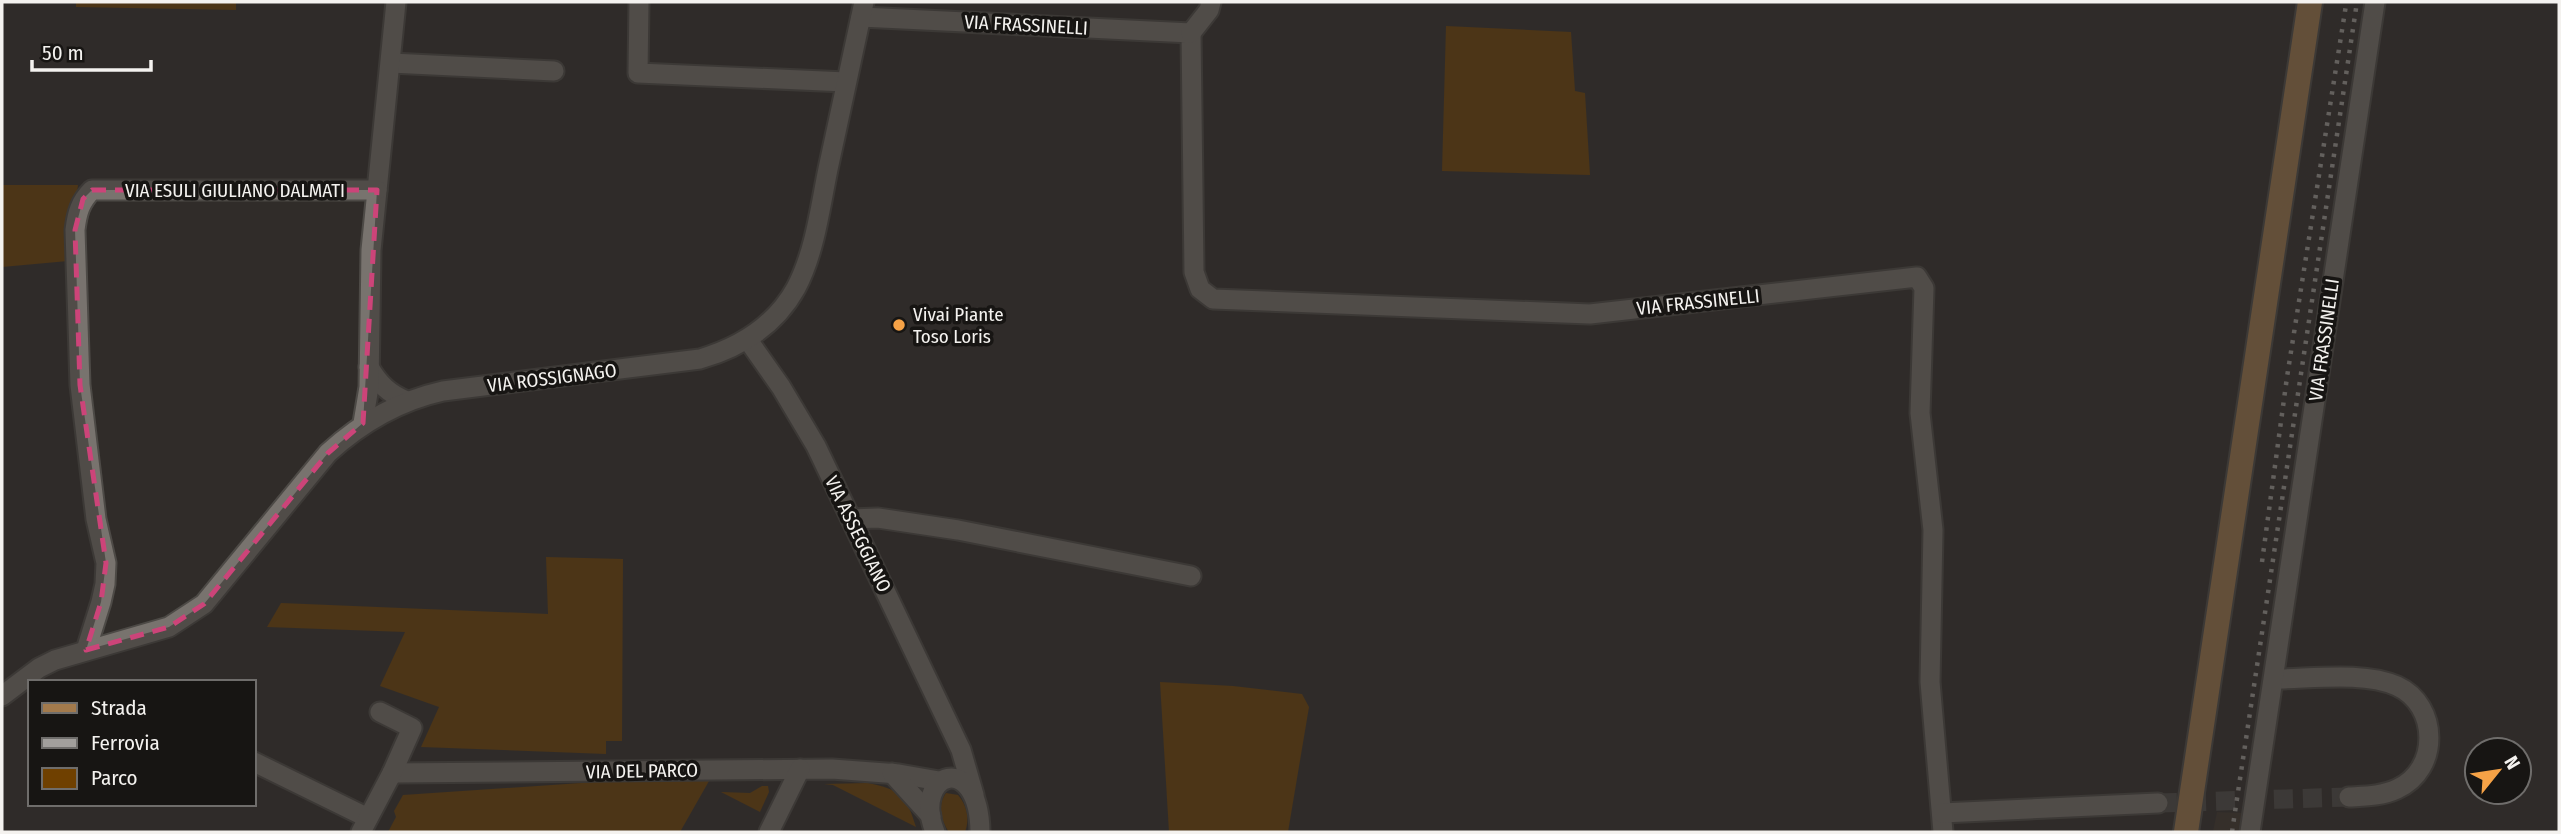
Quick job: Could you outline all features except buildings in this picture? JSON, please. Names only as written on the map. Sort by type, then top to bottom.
[{"type":"main road","points":[[2186,832],[2310,2]]},
{"type":"street","points":[[363,424],[367,405],[370,286],[377,190],[396,2]]},
{"type":"street","points":[[639,2],[638,73],[846,82]]},
{"type":"street","points":[[1191,33],[1209,10],[1211,2]]},
{"type":"street","name":"VIA FRASSINELLI","points":[[2249,832],[2375,2]]},
{"type":"street","name":"VIA ROSSIGNAGO","points":[[2,696],[39,668],[86,650],[147,635],[169,626],[204,604],[328,453],[363,424],[407,401],[453,389],[700,359],[727,351],[748,340],[775,316],[794,290],[804,270],[817,224],[862,9]]},
{"type":"street","name":"VIA FRASSINELLI","points":[[862,9],[1191,33],[1194,272],[1200,289],[1213,299],[1590,314],[1917,277],[1924,288],[1920,413],[1933,530],[1930,682],[1942,822],[2158,803]]},
{"type":"street","points":[[391,63],[554,71]]},
{"type":"street","name":"VIA ESULI GIULIANO DALMATI","points":[[86,650],[101,602],[106,563],[96,519],[80,372],[75,230],[77,212],[83,199],[92,190],[377,190]]},
{"type":"street","name":"VIA ASSEGGIANO","points":[[748,340],[798,414],[961,750],[979,814],[980,832]]},
{"type":"street","points":[[369,367],[384,388],[407,401]]},
{"type":"street","points":[[851,519],[878,518],[958,530],[1191,576]]},
{"type":"street","points":[[2274,679],[2376,680],[2399,686],[2411,695],[2421,708],[2429,726],[2429,743],[2426,757],[2418,770],[2399,789],[2383,794],[2349,797]]},
{"type":"street","points":[[256,763],[365,825],[412,728],[380,712]]},
{"type":"street","points":[[933,828],[933,791],[953,755],[953,736]]},
{"type":"street","points":[[769,832],[800,769]]},
{"type":"street","name":"VIA DEL PARCO","points":[[392,773],[800,769],[892,773],[942,779]]},
{"type":"street","points":[[892,773],[933,828]]},
{"type":"street","points":[[942,779],[957,779],[974,794]]},
{"type":"highlighted area","points":[[92,190],[377,190],[363,423],[328,453],[204,604],[169,627],[86,650],[101,602],[106,563],[80,385],[75,230],[83,199]]},
{"type":"shaded area","points":[[2217,812],[2242,813],[2238,832],[2213,832]]},
{"type":"green space","points":[[76,2],[236,2],[236,10],[76,7]]},
{"type":"green space","points":[[1446,26],[1571,32],[1575,91],[1585,93],[1590,175],[1442,171]]},
{"type":"green space","points":[[2,185],[78,185],[68,261],[2,267]]},
{"type":"green space","points":[[546,557],[623,559],[622,741],[606,741],[606,754],[421,747],[439,707],[380,686],[405,632],[267,627],[281,603],[548,614]]},
{"type":"green space","points":[[1160,682],[1233,686],[1302,694],[1309,707],[1288,832],[1169,832]]},
{"type":"green space","points":[[713,774],[680,832],[388,832],[396,817],[394,811],[403,795]]},
{"type":"green space","points":[[868,783],[888,788],[901,796],[916,827],[833,785],[824,784]]},
{"type":"green space","points":[[762,786],[768,786],[769,792],[760,812],[721,792],[750,793]]},
{"type":"green space","points":[[946,793],[958,795],[964,803],[967,812],[965,832],[949,832],[944,823],[941,808]]},
{"type":"tunnel","points":[[2158,803],[2349,797]]},
{"type":"railway","points":[[2232,832],[2357,2]]},
{"type":"railway","points":[[2262,562],[2287,377],[2346,5]]},
{"type":"place","name":"Vivai Piante Toso Loris","points":[[899,325]]}]
